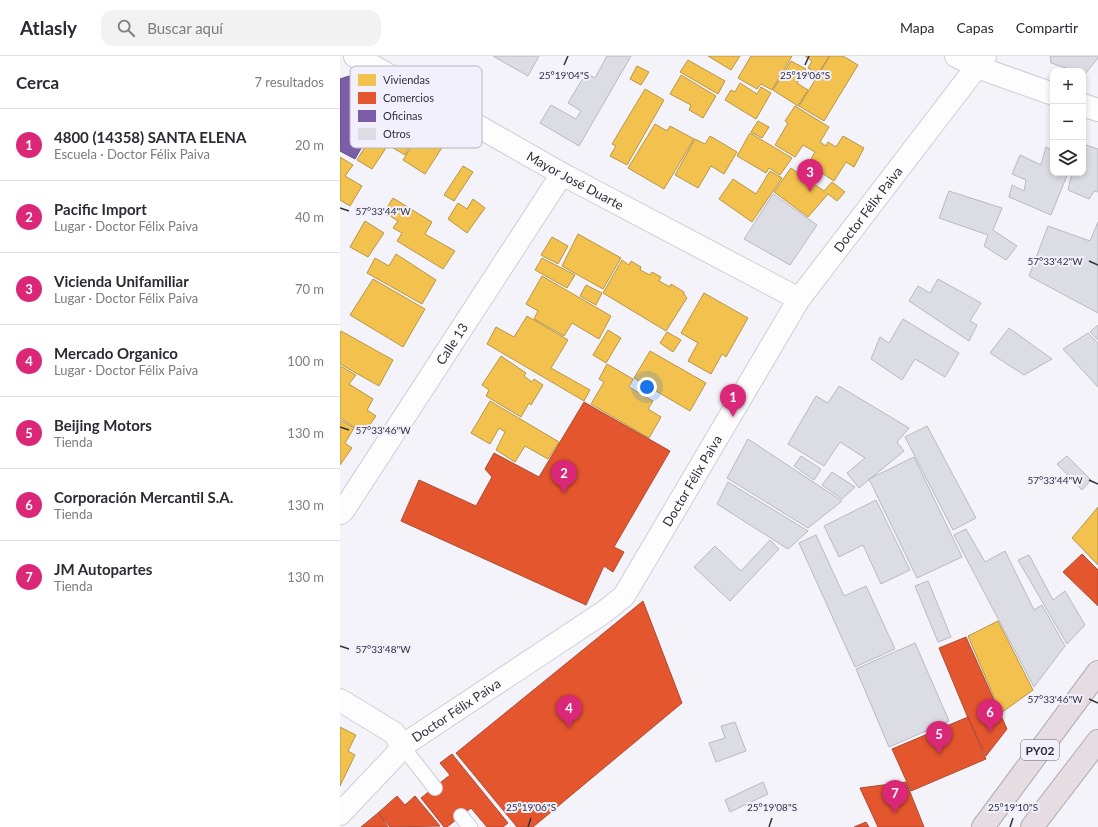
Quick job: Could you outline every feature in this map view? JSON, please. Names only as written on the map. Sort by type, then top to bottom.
[{"type":"highway","name":"PY02","points":[[983,827],[1098,672]]},
{"type":"highway","name":"PY02","points":[[1032,827],[1098,741]]},
{"type":"street","name":"Mayor José Duarte","points":[[355,56],[373,66]]},
{"type":"street","points":[[956,56],[981,61],[1050,93]]},
{"type":"street","name":"Doctor Félix Paiva","points":[[340,814],[394,758],[402,746],[597,616],[624,596],[798,299],[981,61]]},
{"type":"street","points":[[1086,105],[1098,110]]},
{"type":"street","name":"Mayor José Duarte","points":[[482,128],[562,174],[798,299]]},
{"type":"street","name":"Calle 13","points":[[340,513],[562,174]]},
{"type":"street","points":[[340,700],[394,733],[402,746]]},
{"type":"lane","points":[[402,746],[435,788]]},
{"type":"lane","points":[[461,816],[470,827]]},
{"type":"building: Viviendas","points":[[708,56],[740,56],[731,70]]},
{"type":"building: Viviendas","points":[[751,56],[792,56],[772,90],[761,84],[757,89],[738,78]]},
{"type":"building: Viviendas","points":[[805,56],[829,56],[818,74],[808,68],[812,61]]},
{"type":"building: Viviendas","points":[[830,56],[843,56],[858,65],[824,121],[799,106]]},
{"type":"building: Viviendas","points":[[688,60],[725,81],[718,94],[680,72]]},
{"type":"building: Viviendas","points":[[791,61],[806,69],[797,83],[808,90],[798,106],[773,90]]},
{"type":"building: Viviendas","points":[[637,66],[649,72],[641,85],[630,79]]},
{"type":"building: Viviendas","points":[[681,75],[716,96],[703,118],[689,110],[691,105],[670,94]]},
{"type":"building: Viviendas","points":[[740,83],[757,94],[761,87],[771,93],[756,119],[725,100],[731,90],[735,92]]},
{"type":"building: Viviendas","points":[[645,89],[664,100],[627,165],[610,156],[616,146],[612,144]]},
{"type":"building: Viviendas","points":[[795,106],[829,127],[820,142],[826,146],[828,142],[836,147],[843,136],[864,148],[854,167],[846,162],[834,181],[808,164],[815,152],[803,145],[795,157],[775,145],[788,123],[785,121]]},
{"type":"building: Viviendas","points":[[758,121],[769,127],[762,138],[751,132]]},
{"type":"building: Viviendas","points":[[655,124],[667,131],[670,126],[694,139],[664,189],[628,168]]},
{"type":"building: Viviendas","points":[[750,133],[792,158],[780,175],[769,168],[766,173],[737,156]]},
{"type":"building: Viviendas","points":[[710,136],[737,152],[724,174],[711,166],[698,188],[675,175],[695,139],[705,144]]},
{"type":"building: Viviendas","points":[[364,148],[386,148],[372,169],[357,160]]},
{"type":"building: Viviendas","points":[[393,148],[409,148],[405,155]]},
{"type":"building: Viviendas","points":[[410,148],[442,148],[425,174],[403,160]]},
{"type":"building: Viviendas","points":[[340,157],[353,165],[345,176],[362,186],[350,206],[340,200]]},
{"type":"building: Viviendas","points":[[463,166],[473,172],[454,201],[444,195]]},
{"type":"building: Viviendas","points":[[791,168],[824,191],[832,182],[845,192],[837,201],[828,194],[808,217],[774,192]]},
{"type":"building: Viviendas","points":[[770,171],[782,178],[752,222],[719,199],[733,179],[756,194]]},
{"type":"building: Viviendas","points":[[393,198],[432,222],[425,234],[455,251],[443,269],[397,241],[402,233],[393,228],[398,221],[384,212]]},
{"type":"building: Viviendas","points":[[473,199],[485,208],[467,233],[448,219],[458,203],[467,209]]},
{"type":"building: Viviendas","points":[[365,221],[384,233],[368,257],[350,247]]},
{"type":"building: Viviendas","points":[[578,234],[621,258],[603,289],[562,266]]},
{"type":"building: Viviendas","points":[[552,237],[568,246],[558,264],[541,255]]},
{"type":"building: Viviendas","points":[[396,254],[436,280],[422,304],[367,273],[375,258],[389,266]]},
{"type":"building: Viviendas","points":[[542,258],[575,275],[567,288],[535,270]]},
{"type":"building: Viviendas","points":[[622,260],[629,265],[631,261],[641,267],[640,270],[650,275],[652,272],[661,277],[659,281],[670,287],[671,284],[684,292],[687,298],[666,331],[603,293]]},
{"type":"building: Viviendas","points":[[542,276],[611,316],[599,339],[572,323],[564,336],[534,319],[538,311],[526,304]]},
{"type":"building: Viviendas","points":[[373,279],[425,309],[403,347],[350,315]]},
{"type":"building: Viviendas","points":[[586,285],[602,293],[596,305],[580,296]]},
{"type":"building: Viviendas","points":[[704,293],[748,318],[726,357],[722,354],[711,374],[688,361],[698,343],[681,333]]},
{"type":"building: Viviendas","points":[[527,316],[568,340],[551,368],[590,390],[584,401],[487,344],[496,327],[514,337]]},
{"type":"building: Viviendas","points":[[608,330],[621,338],[606,363],[593,355]]},
{"type":"building: Viviendas","points":[[341,331],[393,360],[379,386],[340,364]]},
{"type":"building: Viviendas","points":[[667,332],[681,340],[673,352],[660,343]]},
{"type":"building: Viviendas","points":[[650,351],[706,383],[690,411],[634,378]]},
{"type":"building: Viviendas","points":[[501,356],[526,373],[524,376],[532,382],[534,379],[543,385],[531,405],[529,403],[521,417],[486,396],[489,390],[482,385]]},
{"type":"building: Viviendas","points":[[607,364],[633,379],[629,387],[653,401],[648,409],[661,417],[649,438],[591,404],[604,382],[599,379]]},
{"type":"building: Viviendas","points":[[340,366],[356,375],[349,384],[373,399],[367,410],[376,416],[364,433],[340,418]]},
{"type":"building: Viviendas","points":[[490,401],[559,442],[548,459],[525,446],[515,462],[496,450],[505,432],[499,428],[490,444],[471,433]]},
{"type":"building: Viviendas","points":[[340,420],[354,428],[345,443],[352,448],[340,465]]},
{"type":"building: Viviendas","points":[[1098,507],[1098,565],[1072,538]]},
{"type":"building: Viviendas","points":[[998,621],[1033,690],[1001,713],[968,636]]},
{"type":"building: Viviendas","points":[[340,727],[356,735],[348,751],[355,755],[340,786]]},
{"type":"building: Comercios","points":[[584,402],[670,451],[614,547],[624,552],[613,572],[604,566],[586,605],[401,521],[419,480],[476,506],[492,477],[485,469],[494,453],[539,477]]},
{"type":"building: Comercios","points":[[1082,554],[1098,570],[1098,606],[1063,572]]},
{"type":"building: Comercios","points":[[643,601],[682,703],[533,827],[517,827],[456,753]]},
{"type":"building: Comercios","points":[[966,637],[1007,729],[986,756],[968,718],[939,648]]},
{"type":"building: Comercios","points":[[968,717],[986,759],[911,791],[892,749]]},
{"type":"building: Comercios","points":[[452,754],[508,823],[503,827],[487,827],[471,808],[447,827],[444,827],[421,798],[450,775],[440,763]]},
{"type":"building: Comercios","points":[[906,782],[924,827],[878,827],[860,788]]},
{"type":"building: Comercios","points":[[397,796],[405,805],[415,796],[440,826],[390,827],[378,813]]},
{"type":"building: Comercios","points":[[378,813],[388,827],[361,827]]},
{"type":"building: Comercios","points":[[866,822],[869,827],[854,827]]},
{"type":"building: Oficinas","points":[[350,77],[350,148],[361,148],[355,159],[340,151],[340,79]]},
{"type":"building: Otros","points":[[493,56],[539,56],[528,76]]},
{"type":"building: Otros","points":[[607,56],[631,56],[579,146],[540,123],[551,105],[576,119],[581,111],[568,103],[586,73],[595,78]]},
{"type":"building: Otros","points":[[1050,56],[1098,56],[1086,73],[1086,68],[1066,68],[1051,63]]},
{"type":"building: Otros","points":[[1086,145],[1098,149],[1098,192],[1094,191],[1089,199],[1068,190],[1071,176],[1086,176]]},
{"type":"building: Otros","points":[[1046,147],[1050,149],[1050,176],[1067,176],[1051,215],[1009,197],[1012,185],[1024,191],[1026,180],[1012,174],[1020,155],[1041,165]]},
{"type":"building: Otros","points":[[949,191],[1002,208],[993,230],[1017,246],[1006,260],[984,246],[988,235],[939,218]]},
{"type":"building: Otros","points":[[773,194],[817,225],[790,265],[744,239]]},
{"type":"building: Otros","points":[[1098,222],[1098,313],[1029,276],[1048,226],[1090,241]]},
{"type":"building: Otros","points":[[938,279],[981,303],[970,321],[977,325],[969,341],[909,301],[918,286],[930,293]]},
{"type":"building: Otros","points":[[903,319],[959,353],[945,377],[915,359],[902,380],[871,359],[880,337],[889,343]]},
{"type":"building: Otros","points":[[1098,325],[1098,340],[1090,332]]},
{"type":"building: Otros","points":[[1009,328],[1052,359],[1024,375],[990,353]]},
{"type":"building: Otros","points":[[1088,333],[1098,343],[1098,387],[1063,349]]},
{"type":"building: Otros","points":[[839,386],[909,428],[897,442],[904,451],[859,488],[847,473],[865,458],[840,442],[824,466],[788,444],[816,396],[828,403]]},
{"type":"building: Otros","points":[[927,426],[976,518],[953,530],[905,437]]},
{"type":"building: Otros","points":[[748,439],[842,501],[808,528],[727,478]]},
{"type":"building: Otros","points":[[801,456],[821,469],[814,480],[794,466]]},
{"type":"building: Otros","points":[[1067,456],[1091,480],[1082,490],[1057,464]]},
{"type":"building: Otros","points":[[914,457],[962,557],[917,578],[869,479]]},
{"type":"building: Otros","points":[[832,472],[855,487],[842,499],[822,485]]},
{"type":"building: Otros","points":[[728,482],[808,531],[788,549],[717,504]]},
{"type":"building: Otros","points":[[876,500],[910,570],[881,584],[863,545],[839,557],[824,526]]},
{"type":"building: Otros","points":[[966,529],[985,562],[1005,551],[1034,610],[1042,605],[1065,646],[1034,687],[954,535]]},
{"type":"building: Otros","points":[[816,535],[844,596],[866,586],[895,649],[855,667],[799,543]]},
{"type":"building: Otros","points":[[770,540],[779,549],[730,601],[694,567],[715,546],[741,571]]},
{"type":"building: Otros","points":[[1029,555],[1053,600],[1065,591],[1085,625],[1067,644],[1018,560]]},
{"type":"building: Otros","points":[[928,581],[951,637],[938,642],[915,586]]},
{"type":"building: Otros","points":[[915,643],[949,721],[889,747],[856,669]]},
{"type":"building: Otros","points":[[735,722],[746,751],[716,762],[709,743],[725,738],[721,726]]},
{"type":"building: Otros","points":[[763,782],[768,794],[730,812],[725,800]]},
{"type":"place","name":"Vicienda Unifamiliar","points":[[810,192]]},
{"type":"place","name":"4800 (14358) SANTA ELENA","points":[[733,417]]},
{"type":"place","name":"Pacific Import","points":[[564,493]]},
{"type":"place","name":"Mercado Organico","points":[[569,728]]},
{"type":"place","name":"Corporación Mercantil S.A.","points":[[990,732]]},
{"type":"place","name":"Beijing Motors","points":[[939,754]]},
{"type":"place","name":"JM Autopartes","points":[[895,813]]}]
